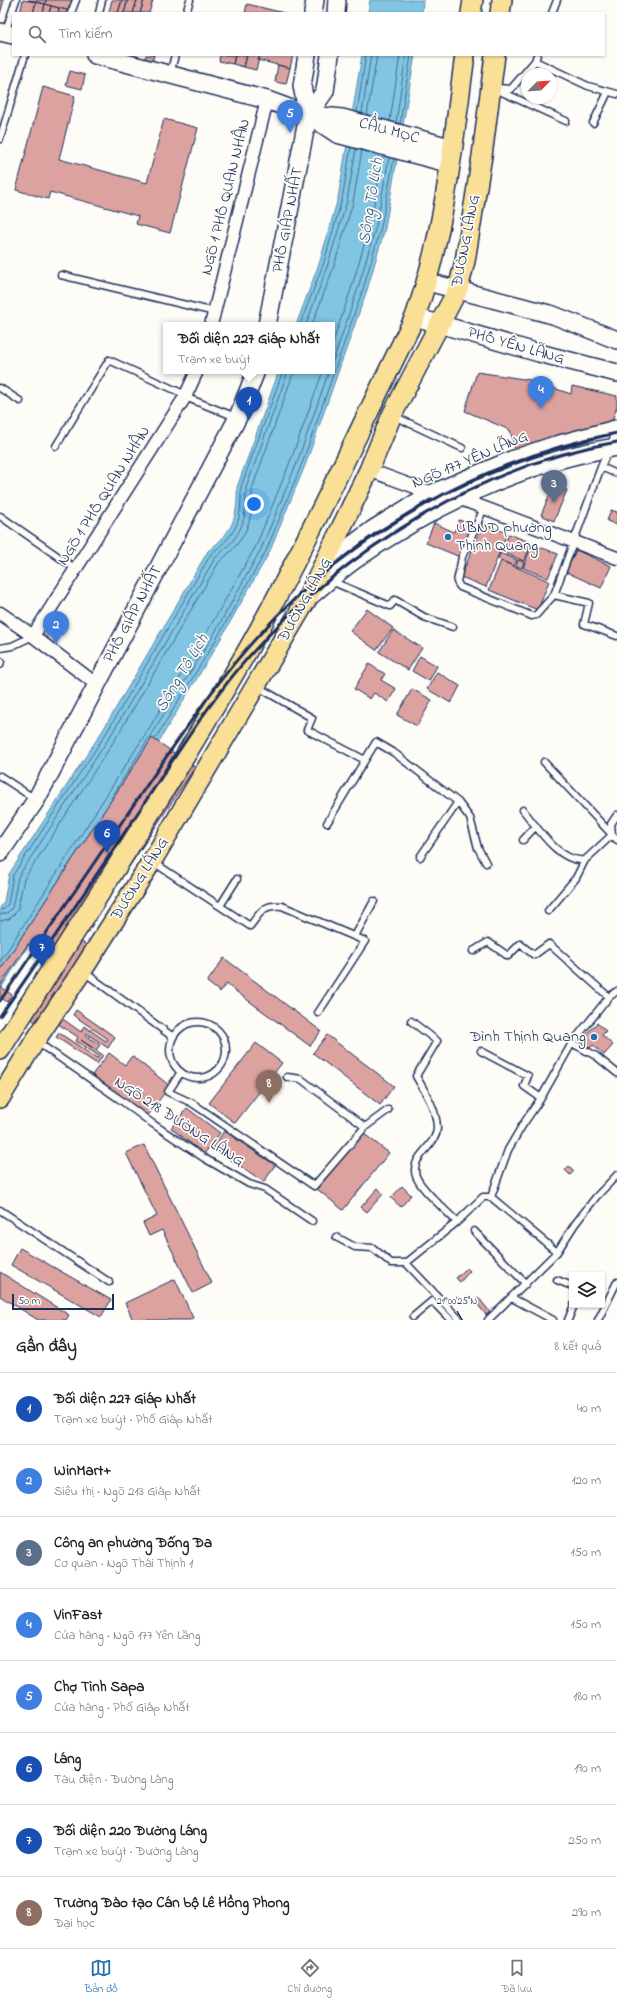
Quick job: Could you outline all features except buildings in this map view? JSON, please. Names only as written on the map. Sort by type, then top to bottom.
[{"type":"main road","points":[[313,12],[314,0]]},
{"type":"main road","points":[[336,12],[337,0]]},
{"type":"main road","points":[[471,12],[473,0]]},
{"type":"main road","points":[[500,12],[502,0]]},
{"type":"main road","name":"CẦU MỌC","points":[[99,56],[267,100],[340,126],[443,154]]},
{"type":"main road","points":[[307,56],[302,86],[308,115]]},
{"type":"main road","points":[[308,115],[325,92],[330,56]]},
{"type":"main road","name":"ĐƯỜNG LÁNG","points":[[0,1050],[86,918],[249,647],[288,576],[415,317],[428,282],[443,154],[465,56]]},
{"type":"main road","name":"ĐƯỜNG LÁNG","points":[[0,1098],[35,1041],[82,971],[152,861],[306,599],[370,470],[392,415],[458,289],[468,246],[492,88],[495,56]]},
{"type":"main road","name":"PHỐ GIÁP NHẤT","points":[[268,322],[308,115]]},
{"type":"main road","points":[[428,282],[553,315],[617,340]]},
{"type":"main road","name":"PHỐ YÊN LÃNG","points":[[415,317],[539,353],[617,373]]},
{"type":"main road","name":"PHỐ GIÁP NHẤT","points":[[0,853],[36,800],[238,417],[255,374]]},
{"type":"main road","points":[[306,599],[356,559],[414,521],[458,498],[515,475],[563,458],[614,447]]},
{"type":"main road","points":[[86,918],[107,932]]},
{"type":"street","name":"NGÕ 1 PHỐ QUAN NHÂN","points":[[212,322],[267,100]]},
{"type":"street","name":"NGÕ 1 PHỐ QUAN NHÂN","points":[[33,636],[186,396],[196,374]]},
{"type":"street","name":"NGÕ 177 YÊN LÃNG","points":[[326,561],[372,527],[428,492],[512,457],[550,444],[617,426]]},
{"type":"street","points":[[370,470],[428,492],[458,498],[617,558]]},
{"type":"street","points":[[0,613],[96,684]]},
{"type":"lane","points":[[12,12],[16,0]]},
{"type":"lane","points":[[71,12],[76,0]]},
{"type":"lane","points":[[99,12],[102,0]]},
{"type":"lane","points":[[186,12],[190,0]]},
{"type":"lane","points":[[552,12],[557,0]]},
{"type":"lane","points":[[6,33],[12,13]]},
{"type":"lane","points":[[0,139],[25,56]]},
{"type":"lane","points":[[170,75],[175,56]]},
{"type":"lane","points":[[492,88],[511,90],[536,58],[588,86],[617,94]]},
{"type":"lane","points":[[492,88],[566,121]]},
{"type":"lane","points":[[593,123],[608,92]]},
{"type":"lane","points":[[61,275],[215,312]]},
{"type":"lane","points":[[56,446],[109,360],[186,396],[238,417]]},
{"type":"lane","points":[[0,388],[20,401]]},
{"type":"lane","points":[[392,415],[462,448]]},
{"type":"lane","points":[[484,508],[462,557],[456,577],[458,585],[532,616],[540,614],[554,595],[575,542],[601,467],[614,447],[617,430]]},
{"type":"lane","points":[[601,467],[617,474]]},
{"type":"lane","points":[[0,516],[76,569]]},
{"type":"lane","points":[[329,580],[390,606],[395,600],[424,617],[453,627]]},
{"type":"lane","points":[[554,595],[589,603],[584,624],[617,636]]},
{"type":"lane","points":[[0,648],[12,646],[33,636]]},
{"type":"lane","points":[[255,686],[312,718],[306,730],[365,760]]},
{"type":"lane","points":[[327,823],[376,742],[393,752],[458,802],[470,818],[478,848],[486,863]]},
{"type":"lane","points":[[544,762],[615,837]]},
{"type":"lane","points":[[0,776],[36,800]]},
{"type":"lane","points":[[420,857],[458,802]]},
{"type":"lane","points":[[523,810],[558,851],[580,861],[585,860]]},
{"type":"lane","points":[[615,837],[611,824],[617,815]]},
{"type":"lane","points":[[523,840],[536,826]]},
{"type":"lane","points":[[548,911],[576,878],[585,860],[615,837]]},
{"type":"lane","points":[[152,861],[250,926],[263,909],[274,905],[282,906],[365,941],[318,1013]]},
{"type":"lane","points":[[220,906],[237,880]]},
{"type":"lane","points":[[355,936],[374,901]]},
{"type":"lane","points":[[473,951],[488,942],[508,956],[520,944],[534,955],[549,944],[610,997]]},
{"type":"lane","points":[[82,971],[173,1037]]},
{"type":"lane","points":[[491,1197],[508,1150],[541,1098],[572,1043],[610,997],[617,991]]},
{"type":"lane","points":[[411,1021],[437,1041],[416,1076],[430,1101],[435,1115],[437,1129],[434,1138],[416,1162],[416,1177],[421,1185],[457,1222]]},
{"type":"lane","points":[[204,1022],[219,1031],[225,1044],[225,1057],[215,1072],[198,1078],[189,1076],[181,1072],[175,1065],[171,1056],[170,1047],[173,1037],[186,1025],[204,1022]]},
{"type":"lane","name":"NGÕ 218 ĐƯỜNG LÁNG","points":[[35,1041],[204,1158],[249,1184],[265,1189],[312,1221]]},
{"type":"lane","points":[[572,1043],[596,1056],[617,1073]]},
{"type":"lane","points":[[481,1051],[528,1076],[524,1086],[541,1098]]},
{"type":"lane","points":[[181,1072],[168,1092],[192,1103],[314,1186],[365,1127],[388,1110]]},
{"type":"lane","points":[[287,1077],[301,1079],[365,1127]]},
{"type":"lane","points":[[488,1320],[557,1252],[575,1224],[596,1197],[617,1175]]},
{"type":"lane","points":[[336,1237],[354,1247],[372,1248],[391,1263],[406,1263],[457,1222],[483,1197],[491,1197],[557,1252]]},
{"type":"lane","points":[[0,1210],[109,1282]]},
{"type":"lane","points":[[474,1231],[526,1284]]},
{"type":"lane","points":[[406,1263],[460,1320]]},
{"type":"lane","points":[[557,1280],[569,1285]]},
{"type":"lane","points":[[598,1320],[617,1282]]},
{"type":"lane","points":[[512,1298],[553,1320]]},
{"type":"lane","points":[[413,1317],[432,1300],[451,1320]]},
{"type":"lane","points":[[568,1320],[573,1308]]},
{"type":"water","points":[[370,0],[423,0],[422,12],[368,12]]},
{"type":"water","name":"Sông Tô Lịch","points":[[362,56],[415,56],[385,228],[367,290],[306,463],[269,553],[220,640],[161,738],[0,990],[0,908],[4,902],[9,874],[103,730],[208,551],[223,537],[232,523],[235,515],[237,487],[278,374],[335,374],[335,322],[297,322],[320,261],[338,198]]},
{"type":"railway","points":[[0,1001],[213,690],[259,635],[295,599],[335,565],[377,534],[422,506],[469,482],[518,461],[567,445],[617,433]]},
{"type":"railway","points":[[0,1016],[209,707],[252,653],[288,616],[328,581],[372,548],[418,518],[466,492],[516,470],[566,453],[617,442]]},
{"type":"place","name":"Chợ Tình Sapa","points":[[290,133]]},
{"type":"place","name":"VinFast","points":[[541,409]]},
{"type":"place","name":"Đối diện 227 Giáp Nhất","points":[[249,420]]},
{"type":"place","name":"Công an phường Đống Đa","points":[[554,503]]},
{"type":"place","name":"UBND phường Thịnh Quang","points":[[448,537]]},
{"type":"place","name":"WinMart+","points":[[56,644]]},
{"type":"place","name":"Láng","points":[[107,853]]},
{"type":"place","name":"Đối diện 220 Đường Láng","points":[[42,967]]},
{"type":"place","name":"Đình Thịnh Quang","points":[[594,1037]]},
{"type":"place","name":"Trường Đào tạo Cán bộ Lê Hồng Phong","points":[[269,1103]]}]
